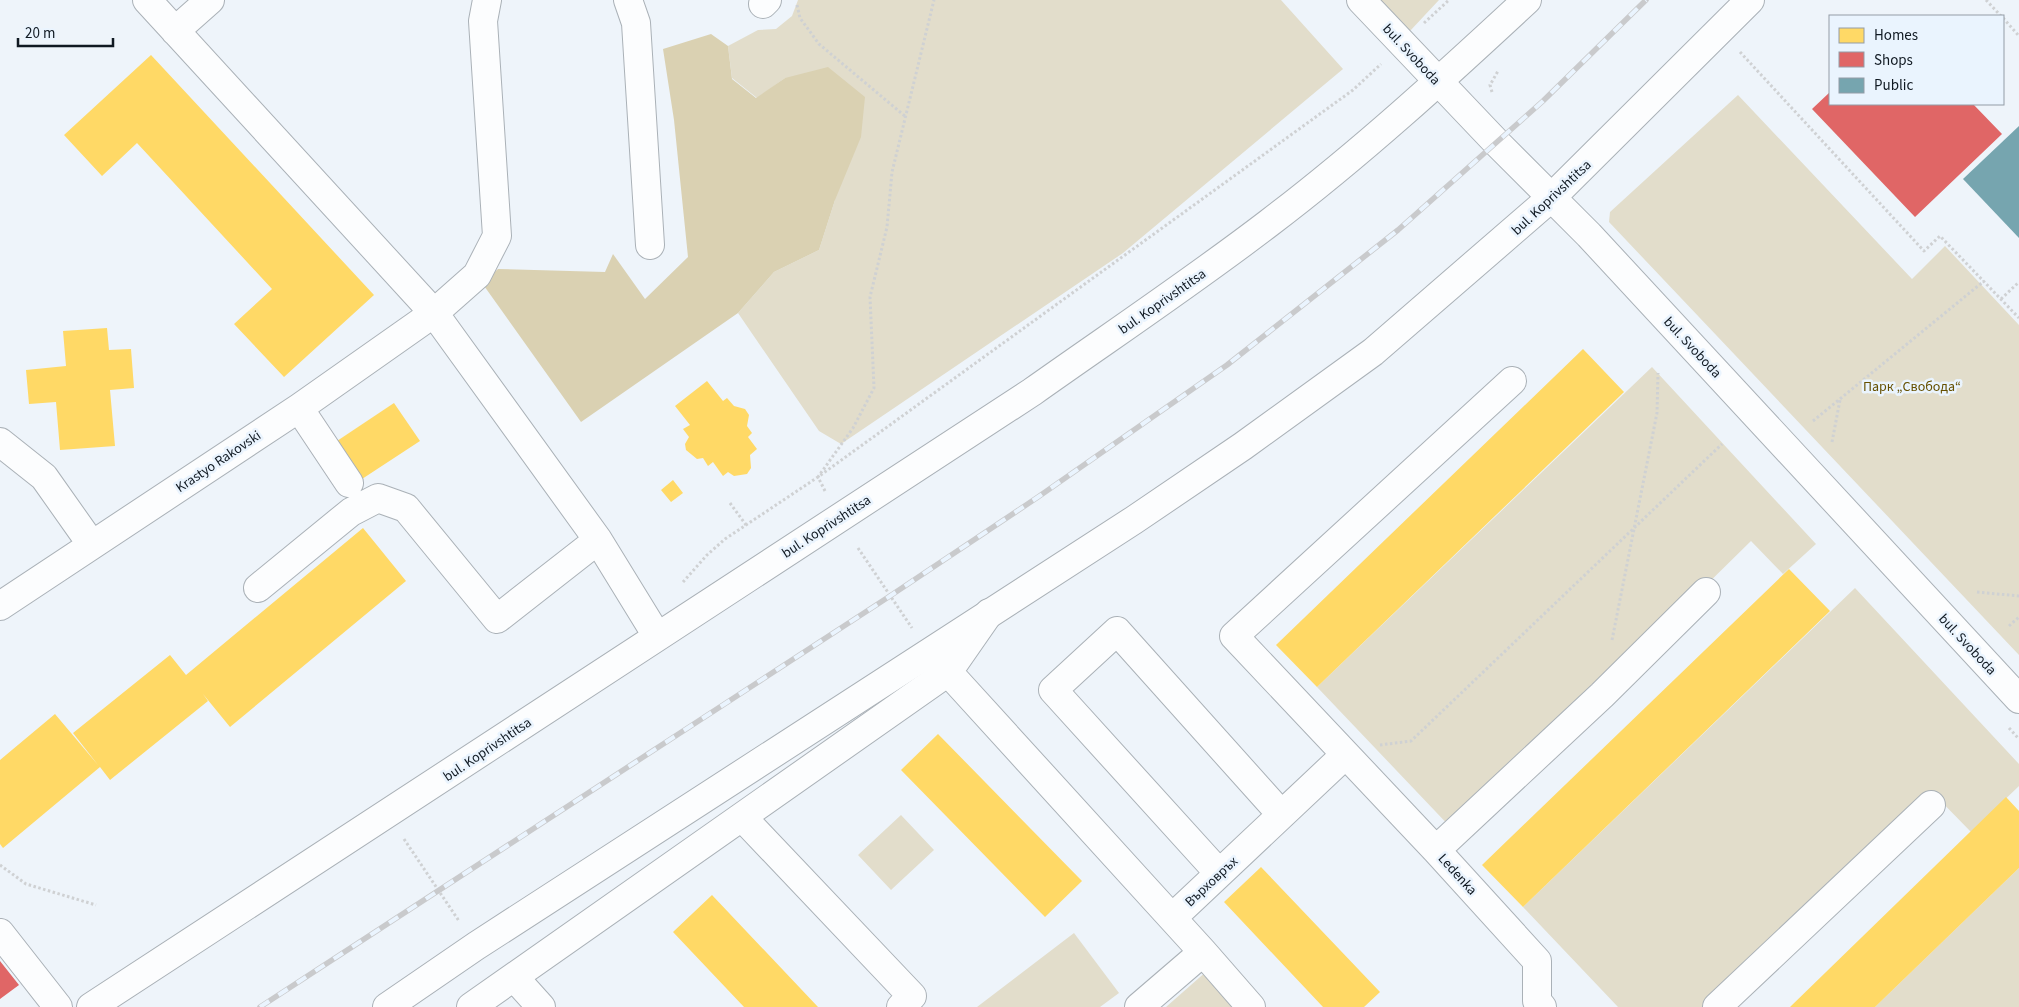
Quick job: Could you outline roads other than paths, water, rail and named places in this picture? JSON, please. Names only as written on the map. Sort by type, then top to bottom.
[{"type":"main road","points":[[147,0],[434,313],[598,540],[657,636]]},
{"type":"main road","points":[[176,30],[210,0]]},
{"type":"main road","name":"Krastyo Rakovski","points":[[0,606],[299,408],[434,313],[477,276],[497,236],[483,22],[487,0]]},
{"type":"main road","points":[[628,0],[636,23],[650,245]]},
{"type":"main road","name":"bul. Svoboda","points":[[1361,0],[1438,82],[1552,197],[2019,698]]},
{"type":"main road","name":"bul. Koprivshtitsa","points":[[91,1007],[388,815],[657,636],[1032,392],[1170,296],[1270,222],[1438,82],[1527,0]]},
{"type":"main road","name":"bul. Koprivshtitsa","points":[[387,1007],[476,946],[1244,446],[1373,352],[1552,197],[1750,0]]},
{"type":"main road","name":"Ledenka","points":[[1512,381],[1234,636],[1436,850],[1537,961],[1537,1005]]},
{"type":"main road","points":[[299,408],[349,483]]},
{"type":"main road","points":[[0,442],[44,477],[92,545]]},
{"type":"main road","points":[[258,588],[351,512],[378,498],[406,508],[497,619],[598,540]]},
{"type":"main road","points":[[1436,850],[1602,695],[1706,592]]},
{"type":"main road","points":[[471,1007],[743,818],[948,672],[992,610]]},
{"type":"main road","points":[[1219,873],[1053,690],[1117,631],[1281,814]]},
{"type":"main road","points":[[948,672],[1251,1007]]},
{"type":"main road","name":"Върховръх","points":[[1172,918],[1345,755]]},
{"type":"main road","points":[[1717,1007],[1931,805]]},
{"type":"main road","points":[[743,818],[912,996],[901,1007]]},
{"type":"main road","points":[[0,933],[58,1007]]},
{"type":"main road","points":[[1139,1007],[1203,952]]},
{"type":"main road","points":[[514,977],[541,1007]]},
{"type":"railway","points":[[260,1007],[890,596],[1038,497],[1227,365],[1398,230],[1543,101],[1646,0]]},
{"type":"park label","name":"Парк „Свобода“","points":[[1912,386]]}]
